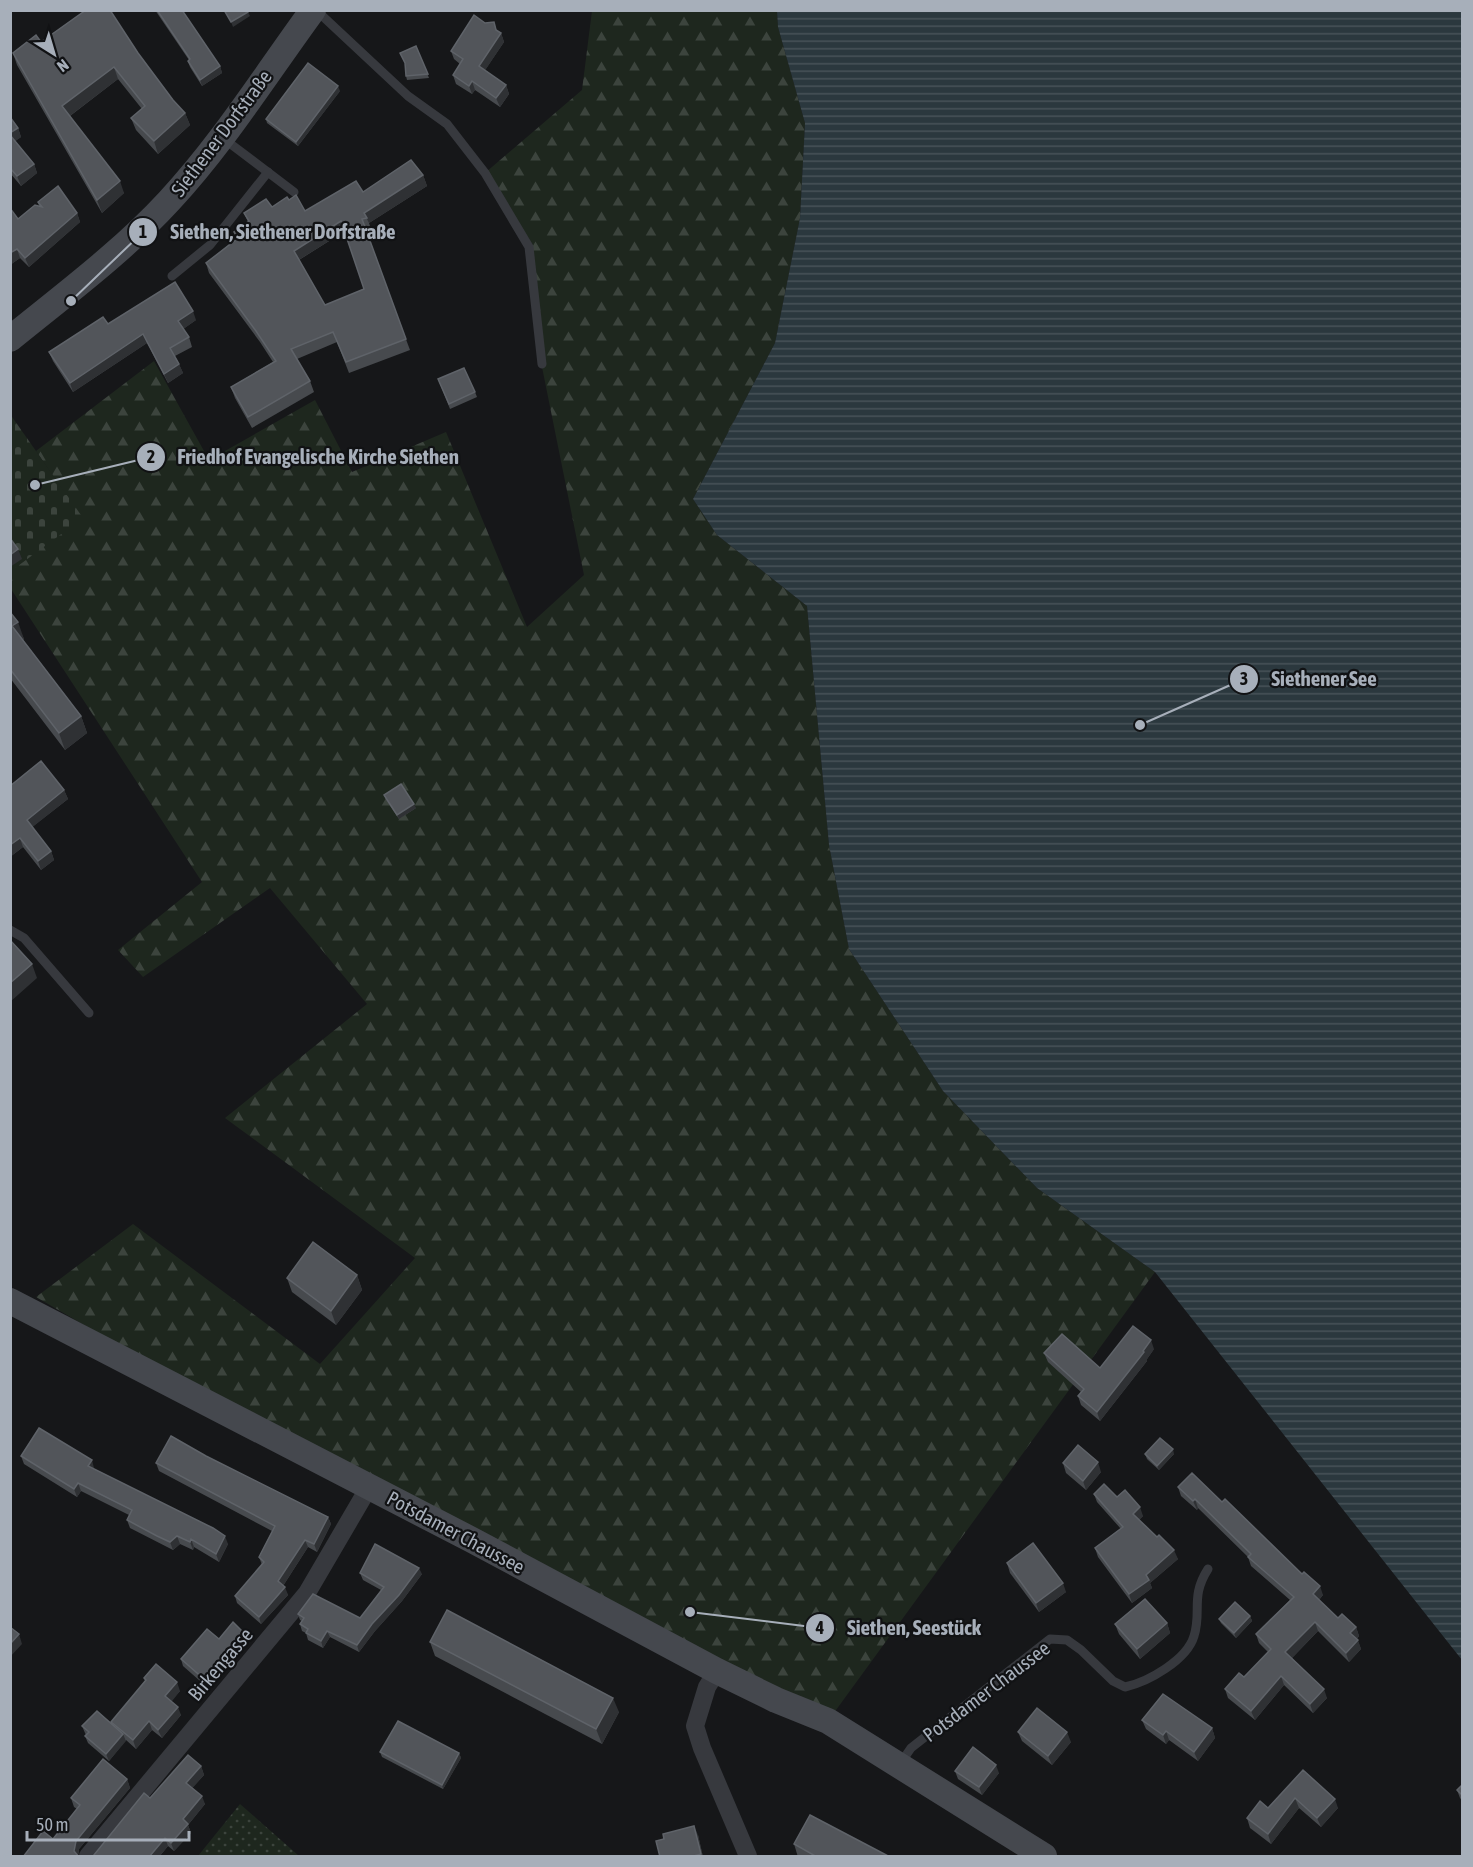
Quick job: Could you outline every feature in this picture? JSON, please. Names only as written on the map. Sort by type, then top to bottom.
[{"type":"main road","name":"Siethener Dorfstraße","points":[[10,339],[131,238],[170,201],[221,137],[315,10]]},
{"type":"main road","name":"Potsdamer Chaussee","points":[[10,1301],[717,1671],[776,1700],[828,1721],[1044,1857]]},
{"type":"street","name":"Birkengasse","points":[[88,1857],[307,1593],[369,1487]]},
{"type":"street","points":[[717,1671],[707,1687],[695,1726],[748,1857]]},
{"type":"lane","name":"Siethener Dorfstraße","points":[[315,10],[408,96],[447,124],[485,173],[529,247],[542,364]]},
{"type":"lane","points":[[221,137],[294,192]]},
{"type":"lane","points":[[172,276],[210,245],[268,172]]},
{"type":"lane","points":[[10,930],[24,938],[89,1013]]},
{"type":"lane","name":"Potsdamer Chaussee","points":[[899,1766],[911,1748],[1050,1639],[1067,1640],[1082,1650],[1113,1681],[1125,1687],[1139,1684],[1162,1671],[1183,1655],[1194,1637],[1196,1598],[1201,1580],[1208,1569]]},
{"type":"green space","points":[[592,11],[777,11],[778,27],[805,123],[800,218],[775,343],[693,499],[717,535],[807,606],[829,845],[849,949],[943,1091],[1037,1188],[1155,1272],[828,1721],[308,1455],[36,1297],[133,1224],[320,1364],[415,1258],[225,1118],[367,1004],[270,888],[143,977],[118,950],[202,882],[11,589],[10,571],[82,518],[36,451],[154,361],[209,460],[315,400],[352,472],[446,432],[527,627],[584,575],[542,367],[529,247],[485,173],[582,90]]},
{"type":"green space","points":[[10,414],[83,518],[11,571],[10,571]]},
{"type":"green space","points":[[240,1804],[299,1856],[198,1856]]},
{"type":"shaded area","points":[[777,11],[1462,11],[1462,1660],[1155,1272],[1037,1188],[943,1091],[849,949],[829,845],[807,606],[717,535],[693,499],[775,343],[800,218],[805,123],[778,27]]},
{"type":"building","points":[[86,10],[110,10],[138,53],[185,113],[154,141],[131,118],[145,106],[114,67],[62,106],[120,181],[97,200],[13,53],[36,35],[41,42]]},
{"type":"building","points":[[157,10],[182,10],[220,66],[200,80],[188,61],[190,59]]},
{"type":"building","points":[[224,10],[248,10],[248,12],[231,22]]},
{"type":"building","points":[[474,15],[485,23],[494,22],[496,30],[501,33],[479,66],[506,85],[496,98],[472,81],[469,86],[453,75],[463,59],[451,51]]},
{"type":"building","points":[[416,46],[428,74],[406,76],[405,63],[400,53]]},
{"type":"building","points":[[308,63],[338,86],[296,142],[266,119]]},
{"type":"building","points":[[10,117],[18,128],[10,133]]},
{"type":"building","points":[[10,135],[34,164],[17,176],[10,168]]},
{"type":"building","points":[[411,160],[423,175],[364,213],[367,218],[362,219],[406,339],[346,362],[333,332],[291,349],[310,381],[248,417],[231,387],[276,361],[206,263],[238,238],[234,232],[249,221],[244,213],[266,199],[272,207],[287,197],[289,200],[296,195],[305,211],[356,181],[363,192]],"holes":[[[341,221],[364,289],[325,305],[294,251]]]},
{"type":"building","points":[[58,186],[77,213],[25,258],[17,249],[10,253],[10,208],[18,219],[35,205],[42,207],[38,202]]},
{"type":"building","points":[[175,282],[193,311],[178,321],[189,337],[170,348],[179,364],[164,374],[143,334],[70,383],[49,352],[103,317],[108,324]]},
{"type":"building","points":[[464,368],[475,392],[449,404],[438,379]]},
{"type":"building","points":[[10,538],[18,549],[10,555]]},
{"type":"building","points":[[10,612],[18,622],[12,626],[81,716],[59,733],[10,669]]},
{"type":"building","points":[[41,761],[64,790],[27,820],[51,851],[38,861],[20,838],[10,845],[10,786]]},
{"type":"building","points":[[401,784],[414,804],[397,815],[384,795]]},
{"type":"building","points":[[10,940],[32,964],[10,983]]},
{"type":"building","points":[[313,1242],[357,1275],[331,1311],[287,1278]]},
{"type":"building","points":[[1133,1326],[1151,1340],[1097,1412],[1078,1396],[1084,1389],[1044,1353],[1062,1334],[1100,1368]]},
{"type":"building","points":[[39,1428],[92,1460],[88,1466],[225,1536],[216,1554],[191,1539],[190,1542],[177,1536],[170,1542],[157,1536],[127,1520],[132,1510],[78,1483],[74,1489],[21,1456]]},
{"type":"building","points":[[171,1436],[328,1517],[314,1544],[305,1540],[278,1581],[285,1587],[259,1617],[235,1596],[264,1562],[259,1557],[275,1526],[156,1463]]},
{"type":"building","points":[[1160,1438],[1173,1449],[1157,1466],[1145,1454]]},
{"type":"building","points":[[1078,1445],[1098,1462],[1083,1481],[1063,1463]]},
{"type":"building","points":[[1192,1473],[1222,1502],[1225,1499],[1302,1574],[1304,1572],[1320,1586],[1313,1594],[1338,1618],[1342,1614],[1356,1627],[1350,1633],[1358,1640],[1346,1653],[1315,1622],[1285,1652],[1324,1689],[1310,1704],[1281,1676],[1251,1711],[1225,1689],[1239,1673],[1244,1677],[1271,1649],[1256,1634],[1294,1597],[1248,1557],[1251,1554],[1195,1499],[1193,1501],[1178,1487]]},
{"type":"building","points":[[1104,1484],[1117,1497],[1125,1490],[1140,1507],[1133,1514],[1174,1550],[1146,1575],[1149,1580],[1129,1594],[1095,1548],[1123,1527],[1094,1494]]},
{"type":"building","points":[[1033,1543],[1063,1583],[1036,1603],[1007,1563]]},
{"type":"building","points":[[375,1544],[419,1568],[399,1595],[372,1624],[357,1645],[327,1631],[321,1641],[306,1633],[308,1629],[300,1624],[304,1618],[298,1614],[313,1594],[360,1618],[384,1587],[360,1573]]},
{"type":"building","points":[[1145,1599],[1167,1623],[1137,1649],[1115,1624]]},
{"type":"building","points":[[1235,1602],[1250,1616],[1234,1633],[1219,1619]]},
{"type":"building","points":[[447,1610],[613,1698],[596,1729],[430,1642]]},
{"type":"building","points":[[233,1622],[245,1634],[205,1680],[181,1659],[207,1629],[219,1639]]},
{"type":"building","points":[[10,1627],[19,1634],[10,1644]]},
{"type":"building","points":[[156,1664],[177,1682],[165,1696],[178,1707],[158,1730],[149,1721],[133,1740],[111,1722],[146,1680],[144,1678]]},
{"type":"building","points":[[1163,1694],[1212,1728],[1194,1752],[1166,1731],[1163,1735],[1142,1720]]},
{"type":"building","points":[[1037,1708],[1067,1732],[1048,1756],[1018,1732]]},
{"type":"building","points":[[97,1711],[123,1734],[106,1754],[85,1736],[89,1732],[82,1726]]},
{"type":"building","points":[[398,1721],[459,1753],[442,1785],[380,1752]]},
{"type":"building","points":[[973,1747],[996,1765],[979,1787],[955,1771]]},
{"type":"building","points":[[188,1755],[201,1766],[186,1783],[202,1796],[183,1819],[188,1824],[171,1843],[165,1838],[149,1857],[91,1857],[144,1793],[150,1798]]},
{"type":"building","points":[[103,1759],[127,1779],[76,1841],[74,1851],[79,1857],[23,1857],[43,1831],[53,1839],[80,1805],[71,1798]]},
{"type":"building","points":[[1303,1770],[1335,1799],[1317,1818],[1295,1798],[1268,1834],[1247,1818],[1260,1801],[1268,1808]]},
{"type":"building","points":[[1462,1785],[1462,1795],[1457,1790]]},
{"type":"building","points":[[810,1815],[890,1857],[817,1857],[794,1844]]},
{"type":"building","points":[[694,1826],[701,1854],[690,1857],[660,1857],[656,1841],[664,1839],[663,1834]]},
{"type":"place","name":"Siethen, Siethener Dorfstraße","points":[[71,301]]},
{"type":"place","name":"Friedhof Evangelische Kirche Siethen","points":[[35,485]]},
{"type":"place","name":"Siethener See","points":[[1140,725]]},
{"type":"place","name":"Siethen, Seestück","points":[[690,1612]]}]
